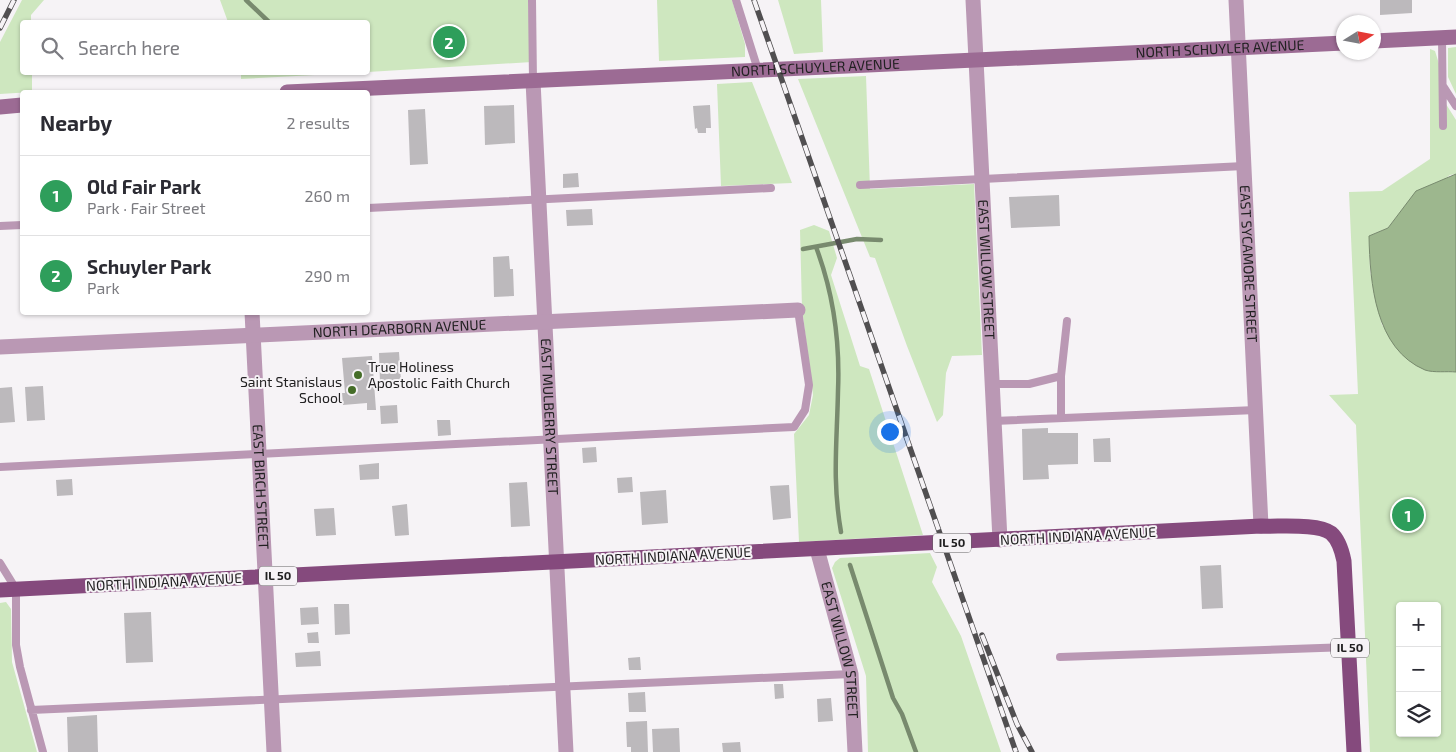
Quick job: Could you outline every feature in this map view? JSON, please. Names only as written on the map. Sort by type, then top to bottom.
[{"type":"main road","name":"NORTH INDIANA AVENUE","points":[[0,590],[1261,526],[1314,527],[1330,532],[1340,545],[1344,561],[1350,647]]},
{"type":"main road","name":"IL 50","points":[[1350,647],[1354,752]]},
{"type":"street","name":"EAST WILLOW STREET","points":[[974,0],[1000,540]]},
{"type":"street","name":"EAST SYCAMORE STREET","points":[[1236,0],[1261,526]]},
{"type":"street","points":[[1381,41],[1449,38]]},
{"type":"street","name":"NORTH SCHUYLER AVENUE","points":[[332,90],[1336,43]]},
{"type":"street","name":"EAST MULBERRY STREET","points":[[533,81],[566,752]]},
{"type":"street","points":[[0,107],[20,106]]},
{"type":"street","name":"NORTH DEARBORN AVENUE","points":[[0,347],[798,310]]},
{"type":"street","name":"EAST BIRCH STREET","points":[[252,315],[274,752]]},
{"type":"street","name":"EAST WILLOW STREET","points":[[817,549],[851,674],[855,752]]},
{"type":"lane","points":[[532,0],[533,81]]},
{"type":"lane","points":[[736,0],[758,70]]},
{"type":"lane","points":[[1443,126],[1443,86],[1449,38]]},
{"type":"lane","points":[[1443,86],[1456,106]]},
{"type":"lane","points":[[860,185],[1244,166]]},
{"type":"lane","points":[[370,208],[771,188]]},
{"type":"lane","points":[[0,226],[20,225]]},
{"type":"lane","points":[[0,467],[794,427],[805,410],[809,386],[798,310]]},
{"type":"lane","points":[[1061,418],[1061,376],[1067,321]]},
{"type":"lane","points":[[992,384],[1029,384],[1061,376]]},
{"type":"lane","points":[[994,420],[1256,410]]},
{"type":"lane","points":[[0,562],[16,589],[16,645],[43,752]]},
{"type":"lane","points":[[1060,657],[1350,647]]},
{"type":"lane","points":[[31,710],[851,674]]},
{"type":"shaded area","points":[[22,0],[44,0],[31,15],[31,20],[20,20],[20,75],[32,75],[32,90],[0,94],[0,42]]},
{"type":"shaded area","points":[[220,0],[528,0],[532,62],[370,72],[370,20],[227,20]]},
{"type":"shaded area","points":[[657,0],[732,0],[745,44],[745,57],[659,61]]},
{"type":"shaded area","points":[[778,0],[821,0],[823,52],[794,54]]},
{"type":"shaded area","points":[[1456,47],[1456,94],[1448,77],[1448,48]]},
{"type":"shaded area","points":[[1430,49],[1435,51],[1440,67],[1439,93],[1456,120],[1456,174],[1450,175],[1397,216],[1388,228],[1369,236],[1370,271],[1382,325],[1427,370],[1456,372],[1456,752],[1370,752],[1356,425],[1329,395],[1358,394],[1349,192],[1382,191],[1430,159]]},
{"type":"shaded area","points":[[241,75],[315,75],[241,79]]},
{"type":"shaded area","points":[[866,76],[870,189],[974,184],[982,355],[952,356],[946,373],[943,415],[937,422],[875,258],[870,257],[798,79]]},
{"type":"shaded area","points":[[752,82],[792,183],[721,186],[717,84]]},
{"type":"shaded area","points":[[1456,174],[1456,372],[1432,371],[1425,370],[1408,360],[1395,347],[1386,331],[1374,294],[1369,236],[1388,228],[1416,191]]},
{"type":"shaded area","points":[[814,225],[829,231],[837,258],[831,275],[860,366],[869,369],[923,535],[799,542],[794,434],[809,415],[813,395],[802,308],[800,230]]},
{"type":"shaded area","points":[[930,553],[937,567],[932,582],[961,636],[1001,752],[868,752],[866,676],[832,568],[840,558]]},
{"type":"shaded area","points":[[6,602],[11,609],[12,662],[37,752],[0,752],[0,603]]},
{"type":"building","points":[[1380,0],[1412,0],[1412,13],[1380,15]]},
{"type":"building","points":[[514,105],[515,143],[485,145],[484,106]]},
{"type":"building","points":[[710,105],[711,128],[706,128],[706,133],[698,133],[697,128],[695,129],[693,106]]},
{"type":"building","points":[[425,109],[428,164],[410,165],[408,110]]},
{"type":"building","points":[[578,173],[579,187],[563,188],[563,174]]},
{"type":"building","points":[[1059,195],[1060,226],[1011,228],[1009,197]]},
{"type":"building","points":[[592,209],[593,225],[567,226],[566,210]]},
{"type":"building","points":[[509,256],[510,269],[513,269],[514,296],[494,297],[493,257]]},
{"type":"building","points":[[399,352],[401,381],[380,382],[379,353]]},
{"type":"building","name":"True Holiness Apostolic Faith Church","points":[[372,356],[376,410],[367,410],[367,403],[343,405],[342,393],[345,393],[342,358]]},
{"type":"building","points":[[43,386],[45,420],[27,421],[25,387]]},
{"type":"building","points":[[12,387],[15,422],[0,423],[0,388]]},
{"type":"building","points":[[397,405],[398,423],[381,424],[380,406]]},
{"type":"building","points":[[437,420],[450,420],[451,435],[438,436]]},
{"type":"building","points":[[1048,428],[1048,433],[1078,433],[1078,464],[1048,465],[1049,479],[1023,480],[1022,429]]},
{"type":"building","points":[[1110,438],[1111,462],[1094,462],[1093,439]]},
{"type":"building","points":[[596,447],[597,462],[583,463],[582,448]]},
{"type":"building","points":[[379,463],[379,479],[360,480],[359,465]]},
{"type":"building","points":[[632,477],[633,492],[618,493],[617,478]]},
{"type":"building","points":[[72,479],[73,495],[57,496],[56,480]]},
{"type":"building","points":[[527,482],[530,526],[511,527],[509,483]]},
{"type":"building","points":[[789,485],[791,518],[773,520],[770,486]]},
{"type":"building","points":[[666,490],[668,523],[642,525],[640,492]]},
{"type":"building","points":[[407,504],[409,535],[395,536],[392,506]]},
{"type":"building","points":[[334,508],[336,535],[316,536],[314,509]]},
{"type":"building","points":[[1221,565],[1223,608],[1202,609],[1200,566]]},
{"type":"building","points":[[334,604],[349,604],[350,634],[335,635]]},
{"type":"building","points":[[318,607],[319,624],[301,625],[300,608]]},
{"type":"building","points":[[151,612],[153,662],[126,663],[124,613]]},
{"type":"building","points":[[318,632],[319,643],[308,643],[307,633]]},
{"type":"building","points":[[320,651],[321,666],[296,667],[295,653]]},
{"type":"building","points":[[640,657],[641,670],[629,670],[628,658]]},
{"type":"building","points":[[774,684],[783,684],[784,698],[775,699]]},
{"type":"building","points":[[645,692],[646,712],[629,712],[628,693]]},
{"type":"building","points":[[831,698],[833,721],[818,722],[817,699]]},
{"type":"building","points":[[97,715],[98,752],[68,752],[67,717]]},
{"type":"building","points":[[647,721],[648,752],[631,752],[631,747],[627,747],[626,722]]},
{"type":"building","points":[[679,728],[680,752],[653,752],[652,729]]},
{"type":"building","points":[[740,742],[741,752],[723,752],[722,743]]},
{"type":"waterway","points":[[246,0],[267,20]]},
{"type":"waterway","points":[[803,249],[857,239],[881,240]]},
{"type":"waterway","points":[[816,247],[831,300],[838,355],[836,478],[841,532]]},
{"type":"waterway","points":[[850,565],[893,698],[902,714],[916,752]]},
{"type":"railway","points":[[0,28],[14,0]]},
{"type":"railway","points":[[754,0],[1016,752]]},
{"type":"railway","points":[[982,635],[1017,724],[1032,752]]},
{"type":"place","name":"Schuyler Park","points":[[449,42]]},
{"type":"place","name":"True Holiness Apostolic Faith Church","points":[[358,375]]},
{"type":"place","name":"Saint Stanislaus School","points":[[352,390]]},
{"type":"place","name":"Old Fair Park","points":[[1408,515]]}]
